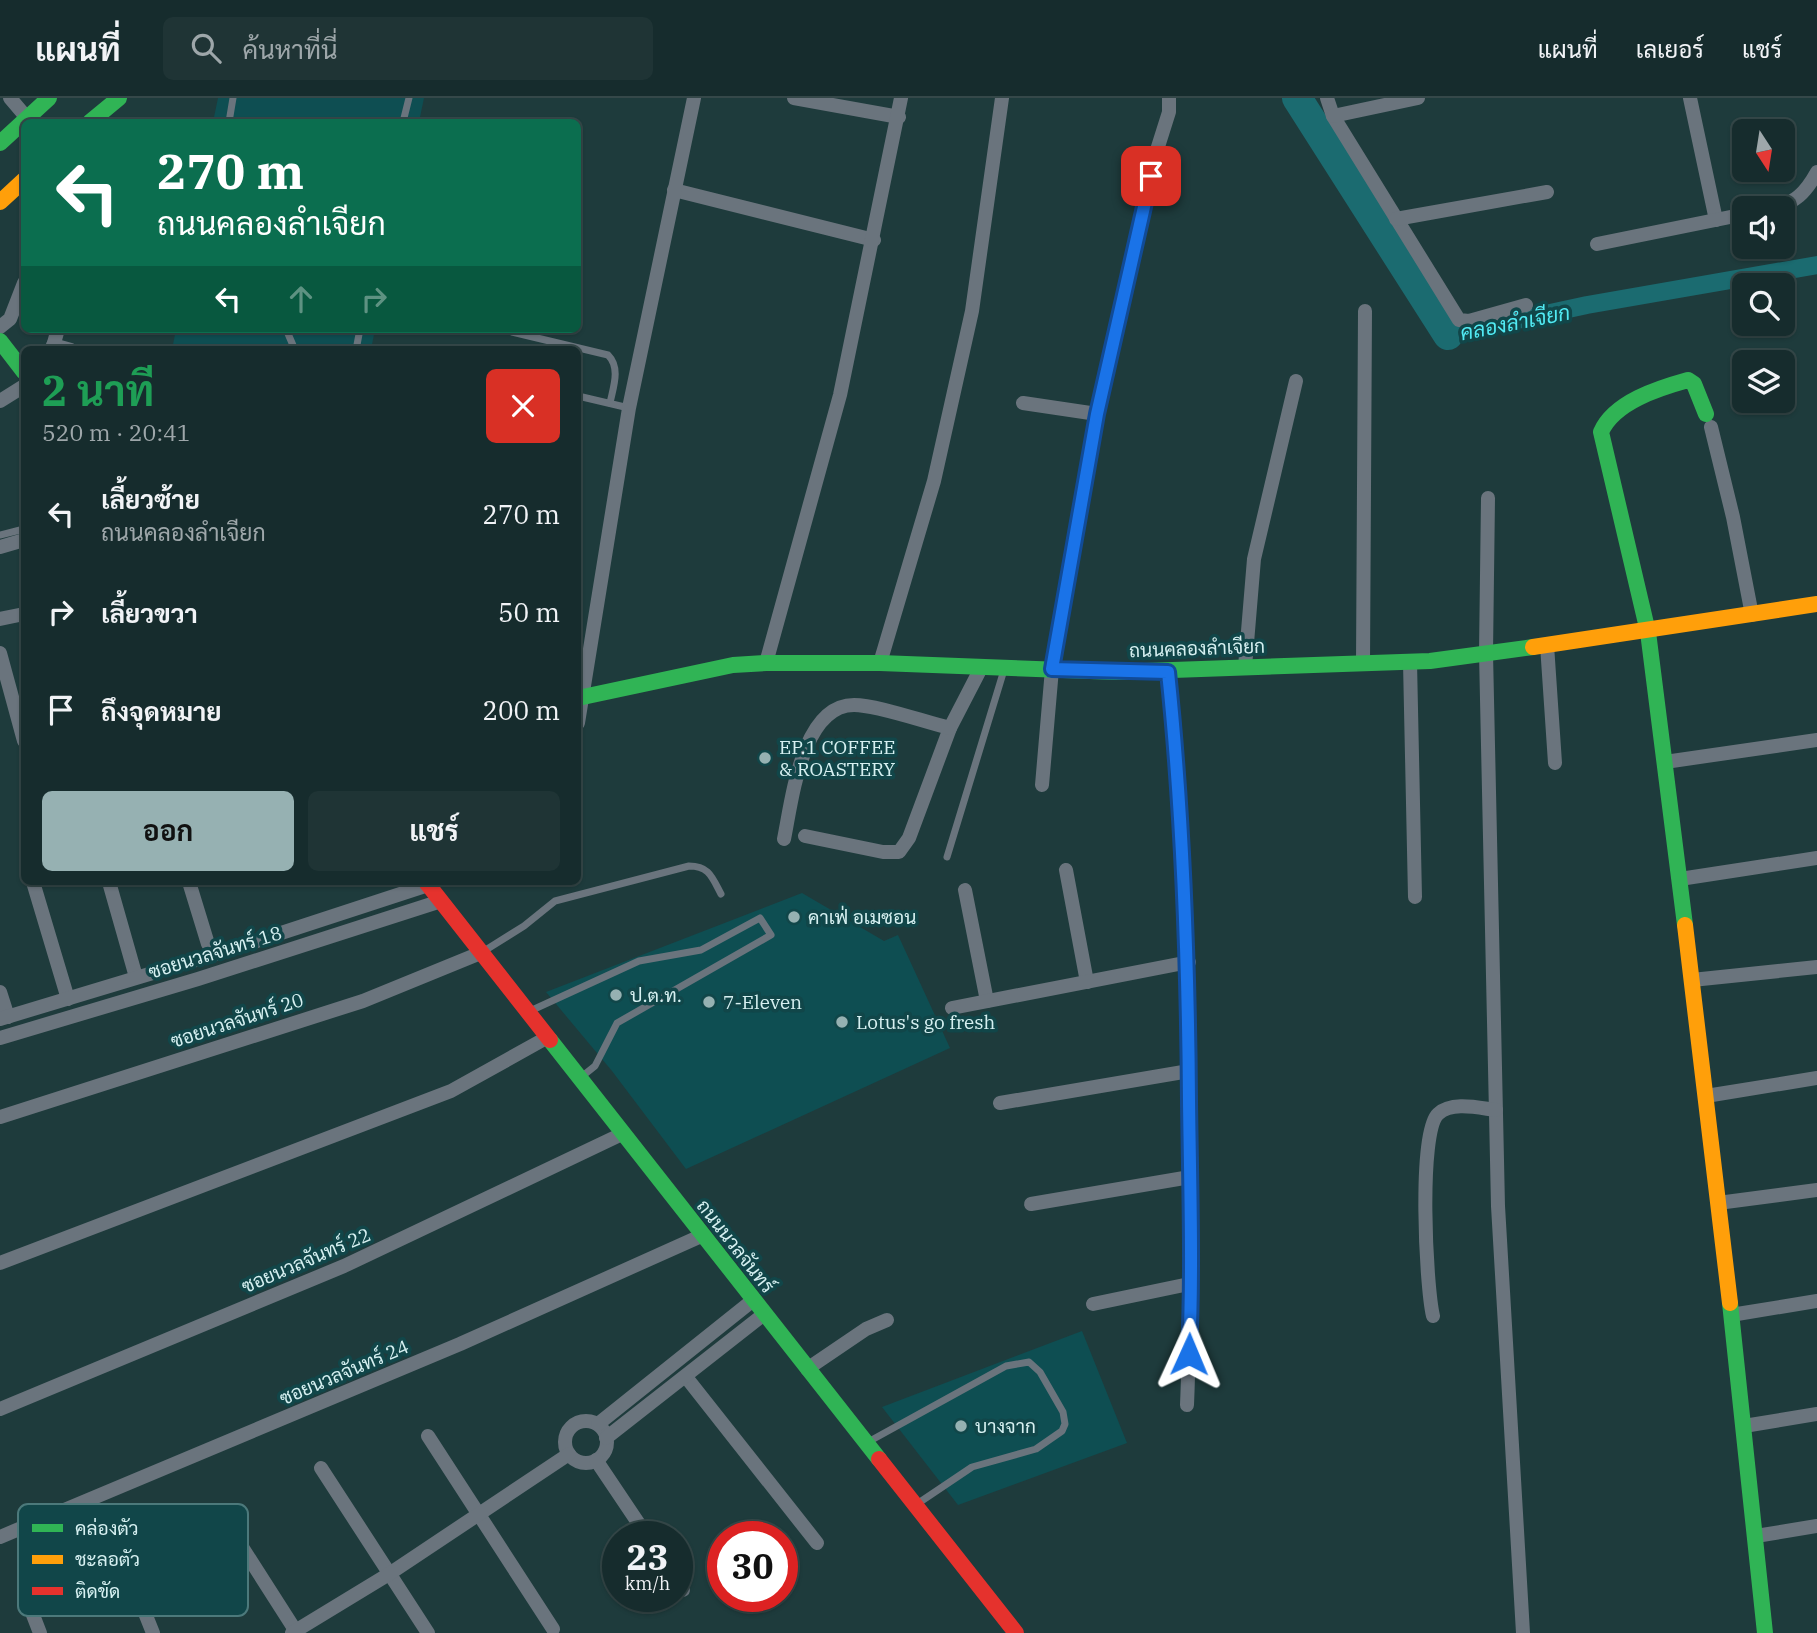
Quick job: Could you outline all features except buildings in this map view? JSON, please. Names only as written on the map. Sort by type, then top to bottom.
[{"type":"street","points":[[10,98],[27,118],[49,98]]},
{"type":"street","points":[[94,119],[119,98]]},
{"type":"street","points":[[581,686],[629,408],[694,98]]},
{"type":"street","points":[[794,98],[899,117]]},
{"type":"street","points":[[765,663],[840,395],[874,240],[901,98]]},
{"type":"street","points":[[880,663],[934,481],[972,311],[1002,98]]},
{"type":"street","points":[[1042,785],[1052,669],[1097,414],[1157,150],[1169,111],[1169,98]]},
{"type":"street","points":[[1327,98],[1333,116],[1459,320],[1469,321],[1526,305]]},
{"type":"street","points":[[1333,116],[1418,98]]},
{"type":"street","points":[[1690,98],[1716,220]]},
{"type":"street","points":[[0,143],[21,124]]},
{"type":"street","points":[[1795,199],[1804,193],[1817,172]]},
{"type":"street","points":[[0,202],[21,183]]},
{"type":"street","points":[[674,190],[874,240]]},
{"type":"street","points":[[1396,219],[1547,192]]},
{"type":"street","points":[[1597,244],[1732,217]]},
{"type":"street","points":[[0,327],[10,319],[21,292]]},
{"type":"street","points":[[1363,664],[1365,311]]},
{"type":"street","points":[[0,341],[21,368]]},
{"type":"street","points":[[1752,615],[1733,517],[1709,420],[1694,384],[1688,380],[1622,408],[1602,424],[1601,432],[1648,632],[1706,1096],[1765,1633]]},
{"type":"street","points":[[1245,667],[1254,559],[1296,381]]},
{"type":"street","points":[[0,401],[21,388]]},
{"type":"street","points":[[1023,402],[1097,414]]},
{"type":"street","points":[[1488,498],[1486,653],[1498,1206],[1523,1633]]},
{"type":"street","points":[[0,547],[21,541]]},
{"type":"street","name":"ถนนคลองลำเจียก","points":[[581,698],[668,677],[733,665],[765,663],[880,663],[1168,672],[1410,662],[1648,632],[1817,604]]},
{"type":"street","points":[[0,619],[21,615]]},
{"type":"street","points":[[1547,645],[1555,763]]},
{"type":"street","points":[[0,653],[21,730]]},
{"type":"street","points":[[1410,662],[1415,897]]},
{"type":"street","points":[[805,835],[883,852],[899,852],[909,838],[950,728],[981,668]]},
{"type":"street","points":[[1168,672],[1181,796],[1189,962],[1192,1240],[1187,1405]]},
{"type":"street","points":[[784,839],[799,770],[817,725],[831,710],[855,705],[950,728]]},
{"type":"street","points":[[1665,762],[1817,740]]},
{"type":"street","points":[[1680,879],[1817,858]]},
{"type":"street","points":[[1066,870],[1087,982]]},
{"type":"street","points":[[34,885],[68,999]]},
{"type":"street","points":[[110,885],[136,977]]},
{"type":"street","points":[[190,885],[208,944]]},
{"type":"street","points":[[0,992],[4,1018],[421,885]]},
{"type":"street","name":"ถนนนวลจันทร์","points":[[429,885],[762,1314],[917,1504],[1016,1633]]},
{"type":"street","points":[[965,890],[987,1001]]},
{"type":"street","name":"ซอยนวลจันทร์ 18","points":[[0,1038],[198,979],[441,901]]},
{"type":"street","name":"ซอยนวลจันทร์ 20","points":[[0,1117],[363,1001],[483,952]]},
{"type":"street","points":[[952,1008],[1189,962]]},
{"type":"street","points":[[1692,980],[1817,967]]},
{"type":"street","points":[[0,1263],[451,1091],[548,1037]]},
{"type":"street","points":[[1000,1102],[1189,1071]]},
{"type":"street","points":[[1706,1096],[1817,1078]]},
{"type":"street","points":[[1433,1316],[1425,1202],[1433,1121],[1444,1109],[1496,1110]]},
{"type":"street","name":"ซอยนวลจันทร์ 22","points":[[0,1409],[344,1266],[622,1134]]},
{"type":"street","points":[[1031,1204],[1190,1177]]},
{"type":"street","points":[[1718,1203],[1817,1190]]},
{"type":"street","name":"ซอยนวลจันทร์ 24","points":[[79,1504],[460,1344],[701,1236]]},
{"type":"street","points":[[1093,1304],[1189,1284]]},
{"type":"street","points":[[598,1424],[752,1301]]},
{"type":"street","points":[[1731,1315],[1817,1301]]},
{"type":"street","points":[[606,1438],[762,1314]]},
{"type":"street","points":[[807,1369],[866,1329],[887,1320]]},
{"type":"street","points":[[686,1377],[817,1543]]},
{"type":"street","points":[[1744,1426],[1817,1414]]},
{"type":"street","points":[[585,1421],[598,1424],[606,1438],[605,1449],[596,1460],[583,1462],[569,1454],[565,1437],[572,1425],[585,1421]]},
{"type":"street","points":[[428,1436],[554,1629]]},
{"type":"street","points":[[248,1557],[295,1632],[389,1574],[569,1454]]},
{"type":"street","points":[[596,1460],[637,1521]]},
{"type":"street","points":[[321,1468],[428,1633]]},
{"type":"street","points":[[1756,1536],[1817,1526]]},
{"type":"street","name":"ซอยนวลจันทร์ 24","points":[[0,1537],[18,1529]]},
{"type":"street","points":[[33,1616],[39,1633]]},
{"type":"street","points":[[146,1616],[153,1633]]},
{"type":"lane","points":[[230,119],[233,98]]},
{"type":"lane","points":[[405,119],[409,98]]},
{"type":"lane","points":[[516,333],[570,346]]},
{"type":"lane","points":[[581,349],[608,355],[613,359],[616,374],[610,403]]},
{"type":"lane","points":[[581,397],[629,408]]},
{"type":"lane","points":[[0,535],[21,530]]},
{"type":"lane","points":[[947,857],[1005,669]]},
{"type":"lane","points":[[483,952],[524,926],[555,901],[689,866],[701,866],[709,871],[721,894]]},
{"type":"lane","points":[[529,1012],[639,961],[701,950],[760,918],[771,935],[617,1023],[595,1066],[579,1078]]},
{"type":"lane","points":[[867,1443],[1006,1366],[1021,1362],[1034,1364],[1063,1412],[1065,1424],[1062,1431],[1036,1449],[972,1467],[917,1504]]},
{"type":"shaded area","points":[[218,98],[424,98],[420,119],[214,119]]},
{"type":"shaded area","points":[[175,333],[374,333],[372,346],[173,346]]},
{"type":"shaded area","points":[[802,893],[884,941],[898,935],[950,1048],[686,1169],[612,1071],[546,992]]},
{"type":"shaded area","points":[[1082,1331],[1127,1443],[958,1505],[882,1407]]},
{"type":"waterway","name":"คลองลำเจียก","points":[[1297,98],[1448,335]]},
{"type":"waterway","name":"คลองลำเจียก","points":[[1448,335],[1587,305],[1817,265]]},
{"type":"traffic: fast","points":[[26,119],[49,98]]},
{"type":"traffic: fast","points":[[94,119],[119,98]]},
{"type":"traffic: fast","points":[[0,143],[21,124]]},
{"type":"traffic: fast","points":[[0,341],[21,368]]},
{"type":"traffic: fast","points":[[1685,925],[1648,632],[1601,432],[1607,421],[1627,404],[1651,392],[1688,380],[1694,384],[1706,414]]},
{"type":"traffic: fast","points":[[581,697],[733,665],[766,663],[880,663],[1116,672],[1430,661],[1533,647]]},
{"type":"traffic: fast","points":[[550,1040],[879,1459]]},
{"type":"traffic: fast","points":[[1730,1303],[1765,1633]]},
{"type":"traffic: slow","points":[[0,202],[21,183]]},
{"type":"traffic: slow","points":[[1533,647],[1817,604]]},
{"type":"traffic: slow","points":[[1685,925],[1730,1303]]},
{"type":"traffic: jam","points":[[428,885],[550,1040]]},
{"type":"traffic: jam","points":[[879,1459],[1016,1633]]},
{"type":"place","name":"EP.1 COFFEE & ROASTERY","points":[[765,758]]},
{"type":"place","name":"คาเฟ่ อเมซอน","points":[[794,917]]},
{"type":"place","name":"ป.ต.ท.","points":[[616,995]]},
{"type":"place","name":"7-Eleven","points":[[709,1002]]},
{"type":"place","name":"Lotus's go fresh","points":[[842,1022]]},
{"type":"place","name":"บางจาก","points":[[961,1426]]},
{"type":"route","points":[[1151,176],[1097,414],[1052,669],[1168,672],[1181,796],[1189,962],[1192,1240],[1189,1354]]}]
